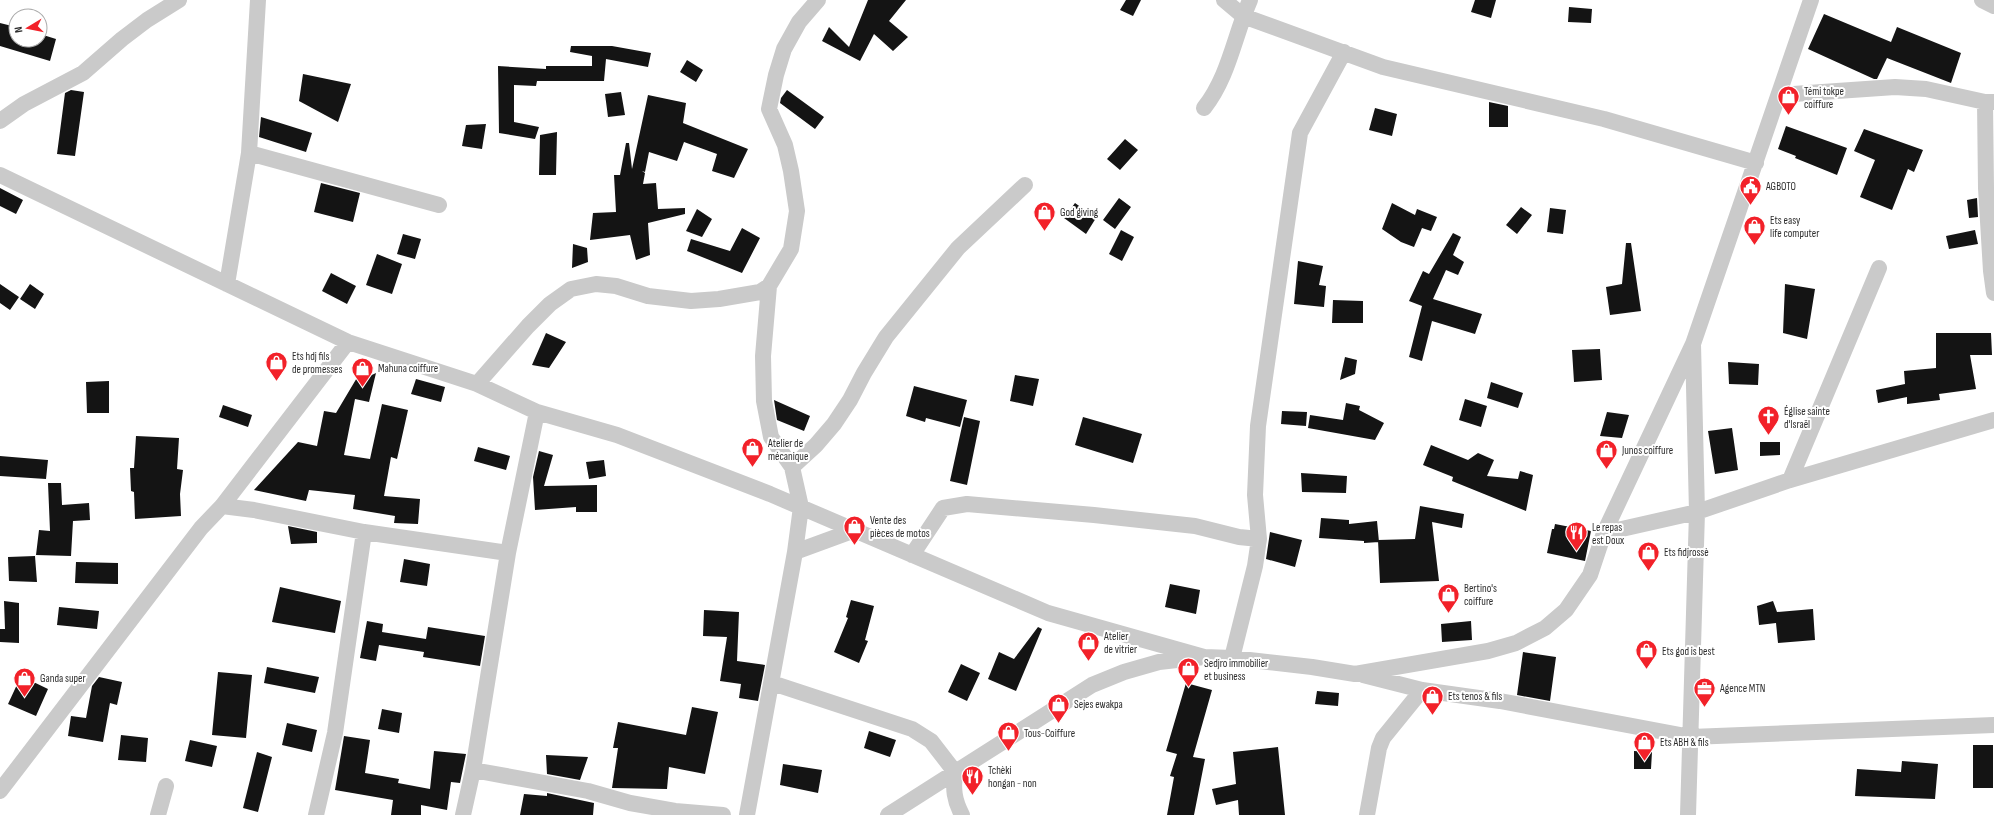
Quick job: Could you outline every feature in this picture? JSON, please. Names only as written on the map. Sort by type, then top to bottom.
[{"type":"street","points":[[0,121],[24,104],[83,73],[122,38],[179,0]]},
{"type":"street","points":[[227,284],[249,153],[258,0]]},
{"type":"street","points":[[477,384],[528,326],[550,304],[571,289],[596,284],[616,286],[648,296],[691,301],[719,299],[760,292],[769,286],[791,249],[797,211],[792,171],[785,145],[769,109],[776,75],[784,49],[799,22],[818,0]]},
{"type":"street","points":[[1224,0],[1243,16],[1383,67],[1604,120],[1756,163]]},
{"type":"street","points":[[1204,108],[1215,94],[1229,64],[1243,16],[1250,0]]},
{"type":"street","points":[[1355,674],[1488,651],[1516,643],[1545,628],[1566,610],[1590,575],[1604,532],[1693,344],[1811,0]]},
{"type":"street","points":[[1982,0],[1994,6]]},
{"type":"street","points":[[1232,658],[1255,566],[1259,539],[1255,495],[1258,426],[1300,133],[1344,52]]},
{"type":"street","points":[[1779,95],[1895,87],[1926,89],[1989,102],[1986,188],[1991,271],[1994,293]]},
{"type":"street","points":[[249,153],[439,205]]},
{"type":"street","points":[[0,175],[348,342],[477,384],[537,412],[617,435],[770,494],[1048,613],[1204,657]]},
{"type":"street","points":[[792,467],[816,445],[834,424],[886,337],[958,248],[1025,185]]},
{"type":"street","points":[[1790,480],[1879,268]]},
{"type":"street","points":[[747,815],[796,552],[801,507],[792,467],[771,438],[764,401],[763,356],[769,286]]},
{"type":"street","points":[[0,791],[201,528],[222,506],[348,342]]},
{"type":"street","points":[[1688,815],[1697,512],[1693,344]]},
{"type":"street","points":[[463,815],[473,770],[508,553],[537,412]]},
{"type":"street","points":[[1604,532],[1697,512],[1790,480],[1994,420]]},
{"type":"street","points":[[912,555],[943,508],[967,504],[1094,515],[1195,526],[1239,537],[1259,539]]},
{"type":"street","points":[[222,506],[254,510],[364,532],[508,553]]},
{"type":"street","points":[[796,552],[855,530]]},
{"type":"street","points":[[316,815],[335,733],[364,532]]},
{"type":"street","points":[[888,815],[1092,685],[1124,672],[1159,662],[1204,657],[1232,658],[1312,667],[1355,674],[1422,690],[1500,701],[1691,737],[1994,725]]},
{"type":"street","points":[[772,683],[912,728],[931,742],[955,772],[953,788],[955,803],[962,815]]},
{"type":"street","points":[[1367,815],[1379,748],[1383,738],[1422,690]]},
{"type":"street","points":[[473,770],[588,791],[630,803],[675,811],[723,815]]},
{"type":"street","points":[[158,815],[166,786]]},
{"type":"building","points":[[868,0],[906,0],[889,21],[908,37],[893,51],[874,34],[860,61],[822,41],[829,27],[849,47]]},
{"type":"building","points":[[1126,0],[1141,0],[1133,16],[1120,10]]},
{"type":"building","points":[[1475,0],[1496,0],[1491,18],[1471,12]]},
{"type":"building","points":[[1569,7],[1592,9],[1591,23],[1568,22]]},
{"type":"building","points":[[1824,14],[1891,42],[1897,27],[1961,53],[1951,83],[1887,58],[1877,79],[1874,79],[1808,49]]},
{"type":"building","points":[[0,23],[8,25],[8,48],[48,48],[48,36],[56,39],[50,61],[0,46]]},
{"type":"building","points":[[571,46],[612,46],[651,53],[648,67],[606,59],[604,81],[537,81],[536,86],[514,85],[514,122],[539,127],[535,139],[499,133],[498,66],[546,69],[546,66],[592,66],[592,56],[570,52]]},
{"type":"building","points":[[687,60],[703,70],[696,82],[680,72]]},
{"type":"building","points":[[303,74],[351,84],[338,122],[299,101]]},
{"type":"building","points":[[71,90],[84,92],[75,156],[57,154],[65,93]]},
{"type":"building","points":[[787,90],[824,117],[815,129],[780,103],[781,98]]},
{"type":"building","points":[[621,92],[625,115],[608,117],[605,94]]},
{"type":"building","points":[[648,95],[686,103],[683,123],[748,149],[734,178],[712,171],[717,154],[684,142],[677,161],[649,152],[645,172],[642,171],[645,173],[643,184],[656,183],[658,209],[685,208],[685,214],[648,223],[650,255],[636,260],[630,235],[590,240],[593,213],[616,212],[614,175],[620,175],[626,143],[629,143],[632,169]]},
{"type":"building","points":[[1489,102],[1508,106],[1508,127],[1489,127]]},
{"type":"building","points":[[1375,108],[1397,114],[1392,136],[1369,130]]},
{"type":"building","points":[[261,117],[312,133],[306,152],[259,137]]},
{"type":"building","points":[[486,124],[482,149],[462,146],[466,125]]},
{"type":"building","points":[[1786,126],[1847,148],[1837,175],[1795,158],[1796,156],[1778,149]]},
{"type":"building","points":[[1864,129],[1923,150],[1914,172],[1908,169],[1892,210],[1860,197],[1875,160],[1854,151]]},
{"type":"building","points":[[557,132],[556,175],[539,175],[540,135]]},
{"type":"building","points":[[1125,139],[1138,150],[1120,170],[1107,159]]},
{"type":"building","points":[[321,183],[360,193],[353,222],[314,212]]},
{"type":"building","points":[[0,188],[23,200],[16,214],[0,206]]},
{"type":"building","points":[[1119,198],[1131,207],[1115,229],[1103,220]]},
{"type":"building","points":[[1977,198],[1978,217],[1969,218],[1967,200]]},
{"type":"building","points":[[1075,203],[1096,218],[1086,234],[1064,218]]},
{"type":"building","points":[[1392,203],[1415,215],[1417,209],[1437,217],[1431,231],[1422,228],[1414,247],[1401,242],[1382,229]]},
{"type":"building","points":[[1521,207],[1532,215],[1517,234],[1506,225]]},
{"type":"building","points":[[1550,208],[1566,210],[1563,234],[1547,232]]},
{"type":"building","points":[[697,209],[712,219],[702,237],[686,231]]},
{"type":"building","points":[[742,228],[760,238],[742,273],[687,251],[691,239],[730,251]]},
{"type":"building","points":[[1121,230],[1134,237],[1122,261],[1109,254]]},
{"type":"building","points":[[1975,230],[1978,244],[1949,249],[1946,236]]},
{"type":"building","points":[[1453,233],[1461,237],[1453,255],[1464,262],[1458,275],[1446,270],[1433,299],[1482,314],[1475,334],[1432,321],[1422,361],[1409,357],[1422,306],[1409,301],[1423,271],[1429,274]]},
{"type":"building","points":[[403,234],[421,239],[415,259],[397,254]]},
{"type":"building","points":[[1626,243],[1631,243],[1641,311],[1610,315],[1606,287],[1622,284]]},
{"type":"building","points":[[573,244],[587,248],[588,262],[572,268]]},
{"type":"building","points":[[377,254],[402,264],[392,294],[366,285]]},
{"type":"building","points":[[1298,261],[1323,266],[1319,285],[1326,286],[1324,307],[1294,304]]},
{"type":"building","points":[[331,273],[356,286],[347,304],[322,291]]},
{"type":"building","points":[[0,284],[19,297],[10,310],[0,303]]},
{"type":"building","points":[[30,284],[44,294],[35,309],[20,299]]},
{"type":"building","points":[[1785,284],[1815,289],[1807,339],[1783,333]]},
{"type":"building","points":[[1333,300],[1363,301],[1363,323],[1332,323]]},
{"type":"building","points":[[546,333],[566,342],[549,368],[532,365]]},
{"type":"building","points":[[1936,333],[1991,333],[1992,355],[1970,355],[1976,389],[1939,394],[1940,400],[1907,404],[1907,397],[1878,403],[1876,390],[1905,384],[1904,371],[1936,368]]},
{"type":"building","points":[[1600,349],[1602,380],[1574,382],[1572,350]]},
{"type":"building","points":[[1345,357],[1357,360],[1355,374],[1340,380]]},
{"type":"building","points":[[1728,362],[1759,364],[1758,385],[1729,384]]},
{"type":"building","points":[[376,373],[369,402],[355,399],[344,455],[370,459],[382,404],[408,410],[397,459],[391,457],[384,496],[420,499],[418,524],[394,523],[395,516],[353,509],[355,495],[309,490],[306,501],[254,490],[298,442],[317,446],[324,411],[336,413],[358,376],[360,377],[359,381]]},
{"type":"building","points":[[1015,375],[1039,379],[1033,406],[1010,401]]},
{"type":"building","points":[[416,379],[445,387],[441,402],[411,394]]},
{"type":"building","points":[[109,381],[109,413],[87,413],[86,382]]},
{"type":"building","points":[[1491,382],[1523,393],[1518,408],[1487,398]]},
{"type":"building","points":[[914,386],[967,400],[960,427],[926,418],[925,422],[906,416]]},
{"type":"building","points":[[1465,399],[1487,406],[1481,427],[1459,420]]},
{"type":"building","points":[[774,400],[810,416],[804,431],[777,420]]},
{"type":"building","points":[[1346,403],[1360,406],[1359,410],[1384,423],[1375,440],[1308,428],[1310,415],[1343,420]]},
{"type":"building","points":[[223,405],[252,415],[248,427],[219,417]]},
{"type":"building","points":[[1282,411],[1307,412],[1306,426],[1281,424]]},
{"type":"building","points":[[1607,412],[1629,415],[1622,438],[1600,436]]},
{"type":"building","points":[[964,417],[980,421],[967,485],[950,481]]},
{"type":"building","points":[[1083,417],[1142,434],[1133,463],[1075,445]]},
{"type":"building","points":[[1732,428],[1738,470],[1715,474],[1708,431]]},
{"type":"building","points":[[136,436],[179,438],[177,469],[183,470],[180,494],[181,516],[135,519],[134,492],[131,491],[130,468],[134,468]]},
{"type":"building","points":[[1760,442],[1780,442],[1780,455],[1760,456]]},
{"type":"building","points":[[1431,445],[1468,460],[1478,453],[1494,460],[1487,476],[1518,479],[1520,471],[1533,475],[1526,511],[1452,481],[1453,477],[1423,465]]},
{"type":"building","points":[[478,447],[510,456],[506,470],[474,461]]},
{"type":"building","points":[[539,451],[553,455],[544,486],[597,485],[597,512],[576,512],[576,507],[535,510],[533,477]]},
{"type":"building","points":[[0,456],[48,460],[46,479],[0,476]]},
{"type":"building","points":[[604,460],[606,476],[589,479],[586,462]]},
{"type":"building","points":[[1301,473],[1347,476],[1346,493],[1302,492]]},
{"type":"building","points":[[48,483],[61,483],[62,505],[89,503],[90,520],[73,521],[71,556],[36,555],[39,530],[50,531]]},
{"type":"building","points":[[1420,506],[1464,514],[1462,528],[1432,522],[1439,581],[1380,583],[1378,540],[1415,539]]},
{"type":"building","points":[[1321,518],[1349,520],[1349,524],[1377,521],[1379,542],[1364,543],[1364,541],[1319,538]]},
{"type":"building","points":[[1555,524],[1591,531],[1585,561],[1547,553],[1552,529],[1554,529]]},
{"type":"building","points":[[288,526],[317,532],[317,543],[291,544]]},
{"type":"building","points":[[1270,532],[1302,540],[1295,567],[1266,559]]},
{"type":"building","points":[[35,556],[37,582],[9,581],[8,557]]},
{"type":"building","points":[[404,559],[430,564],[427,586],[400,582]]},
{"type":"building","points":[[76,562],[118,563],[118,584],[75,583]]},
{"type":"building","points":[[1170,584],[1200,590],[1196,614],[1165,607]]},
{"type":"building","points":[[280,587],[341,601],[335,633],[272,622]]},
{"type":"building","points":[[851,600],[874,606],[865,640],[868,641],[859,663],[834,652],[848,618],[846,617]]},
{"type":"building","points":[[4,601],[19,603],[19,643],[0,642],[0,629],[5,629]]},
{"type":"building","points":[[1773,601],[1777,612],[1813,609],[1815,640],[1778,643],[1776,623],[1759,625],[1757,606]]},
{"type":"building","points":[[59,607],[99,611],[97,629],[57,625]]},
{"type":"building","points":[[704,610],[739,612],[737,661],[765,665],[758,701],[739,698],[741,684],[720,681],[727,637],[703,636]]},
{"type":"building","points":[[367,621],[383,624],[382,632],[426,639],[428,627],[485,636],[480,666],[423,657],[424,652],[379,645],[376,661],[360,658]]},
{"type":"building","points":[[1471,621],[1472,640],[1442,642],[1441,624]]},
{"type":"building","points":[[1038,627],[1042,629],[1016,691],[988,679],[999,652],[1014,659]]},
{"type":"building","points":[[1523,652],[1556,657],[1550,701],[1517,695]]},
{"type":"building","points":[[961,664],[980,673],[967,701],[948,692]]},
{"type":"building","points":[[267,667],[319,677],[315,693],[264,683]]},
{"type":"building","points":[[218,672],[252,675],[246,738],[212,735]]},
{"type":"building","points":[[21,676],[48,689],[36,716],[8,704]]},
{"type":"building","points":[[99,677],[122,682],[117,705],[110,703],[103,742],[68,736],[71,716],[86,718],[92,686]]},
{"type":"building","points":[[1186,683],[1212,690],[1193,757],[1205,759],[1194,815],[1167,815],[1174,777],[1170,776],[1177,754],[1166,751]]},
{"type":"building","points":[[1317,691],[1339,693],[1338,706],[1315,704]]},
{"type":"building","points":[[692,707],[718,712],[705,774],[669,767],[667,789],[612,788],[618,748],[613,748],[618,722],[686,735]]},
{"type":"building","points":[[382,709],[402,713],[399,733],[378,729]]},
{"type":"building","points":[[287,723],[317,730],[312,752],[282,745]]},
{"type":"building","points":[[869,731],[896,740],[890,757],[864,748]]},
{"type":"building","points":[[121,735],[148,738],[146,762],[118,760]]},
{"type":"building","points":[[344,736],[370,740],[365,773],[399,779],[398,783],[430,789],[434,751],[466,754],[460,783],[451,782],[447,810],[421,805],[421,815],[391,815],[393,800],[335,790]]},
{"type":"building","points":[[190,740],[217,746],[212,767],[185,761]]},
{"type":"building","points":[[1973,745],[1993,745],[1993,788],[1973,788]]},
{"type":"building","points":[[1278,747],[1285,815],[1239,815],[1238,800],[1216,805],[1212,789],[1236,784],[1233,752]]},
{"type":"building","points":[[1634,751],[1652,752],[1651,769],[1634,769]]},
{"type":"building","points":[[257,752],[272,757],[258,812],[243,808]]},
{"type":"building","points":[[546,755],[588,757],[580,780],[547,774]]},
{"type":"building","points":[[1902,761],[1938,764],[1935,799],[1855,796],[1857,769],[1901,772]]},
{"type":"building","points":[[783,764],[822,770],[818,793],[780,785]]},
{"type":"building","points":[[547,793],[594,803],[593,815],[520,815],[524,794],[547,796]]},
{"type":"place","name":"Témi tokpe coiffure","points":[[1789,116]]},
{"type":"place","name":"AGBOTO","points":[[1751,206]]},
{"type":"place","name":"God giving","points":[[1044,232]]},
{"type":"place","name":"Ets easy life computer","points":[[1754,246]]},
{"type":"place","name":"Ets hdj fils de promesses","points":[[277,382]]},
{"type":"place","name":"Mahuna coiffure","points":[[363,388]]},
{"type":"place","name":"Église sainte d'Israël","points":[[1769,436]]},
{"type":"place","name":"Atelier de mécanique","points":[[753,468]]},
{"type":"place","name":"Junos coiffure","points":[[1607,470]]},
{"type":"place","name":"Vente des pièces de motos","points":[[854,546]]},
{"type":"place","name":"Le repas est Doux","points":[[1576,552]]},
{"type":"place","name":"Ets fidjrossè","points":[[1649,572]]},
{"type":"place","name":"Bertino's coiffure","points":[[1448,614]]},
{"type":"place","name":"Atelier de vitrier","points":[[1089,662]]},
{"type":"place","name":"Ets god is best","points":[[1647,670]]},
{"type":"place","name":"Sedjro immobilier et business","points":[[1188,688]]},
{"type":"place","name":"Ganda super","points":[[25,698]]},
{"type":"place","name":"Agence MTN","points":[[1704,708]]},
{"type":"place","name":"Ets tenos & fils","points":[[1432,716]]},
{"type":"place","name":"Sejes ewakpa","points":[[1058,724]]},
{"type":"place","name":"Tous-Coiffure","points":[[1008,752]]},
{"type":"place","name":"Ets ABH & fils","points":[[1645,762]]},
{"type":"place","name":"Tchèki hongan - non","points":[[973,796]]}]
